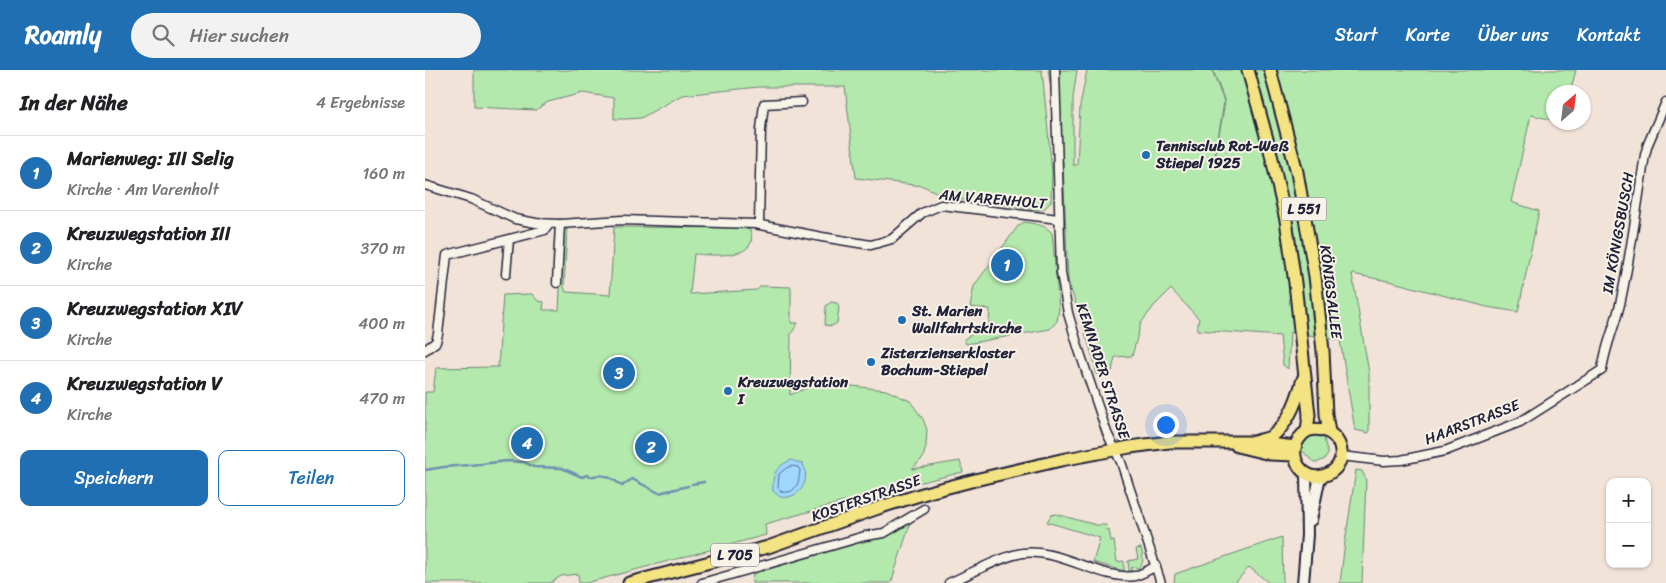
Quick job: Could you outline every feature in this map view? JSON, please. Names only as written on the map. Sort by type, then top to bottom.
[{"type":"main road","name":"L 551","points":[[1248,70],[1270,150],[1286,220],[1309,398],[1307,431]]},
{"type":"main road","name":"KÖNIGSALLEE","points":[[1270,70],[1297,172],[1315,276],[1323,351],[1326,414],[1329,432],[1337,439],[1341,456]]},
{"type":"main road","name":"L 551","points":[[1253,442],[1271,437],[1280,429],[1299,394],[1305,373]]},
{"type":"main road","points":[[1329,432],[1318,429],[1307,431],[1297,441],[1294,451],[1296,463],[1306,473],[1320,476],[1332,471],[1341,456]]},
{"type":"main road","name":"L 705","points":[[1214,441],[1270,454],[1294,451]]},
{"type":"main road","name":"L 705","points":[[1115,450],[1169,442],[1214,441],[1253,442],[1294,451]]},
{"type":"main road","name":"KOSTERSTRASSE","points":[[629,583],[767,547],[884,506],[954,485],[1061,460],[1115,450]]},
{"type":"main road","points":[[1303,583],[1307,536],[1306,473]]},
{"type":"main road","points":[[1307,536],[1320,476]]},
{"type":"street","name":"KEMNADER STRASSE","points":[[1055,70],[1061,273],[1067,313],[1115,450],[1121,462],[1161,583]]},
{"type":"street","points":[[759,224],[761,129],[764,104],[802,102]]},
{"type":"street","name":"IM KÖNIGSBUSCH","points":[[1602,370],[1605,351],[1619,306],[1645,155],[1666,102]]},
{"type":"street","name":"AM VARENHOLT","points":[[425,185],[471,198],[515,219],[549,224],[622,220],[759,224],[822,237],[871,244],[892,239],[922,213],[941,205],[1059,219]]},
{"type":"street","name":"AM VARENHOLT","points":[[425,350],[436,342],[438,334],[447,255],[545,230],[549,224]]},
{"type":"street","points":[[557,283],[561,224]]},
{"type":"street","points":[[506,274],[509,239]]},
{"type":"street","name":"HAARSTRASSE","points":[[1341,456],[1384,461],[1401,460],[1445,451],[1520,422],[1602,370]]},
{"type":"street","name":"KOSTERSTRASSE","points":[[702,583],[865,536],[885,533],[924,509]]},
{"type":"street","points":[[949,583],[1023,553],[1050,555],[1124,577],[1137,575],[1156,566]]},
{"type":"green space","points":[[474,70],[1042,70],[1052,172],[1051,202],[1044,209],[1038,210],[949,198],[923,186],[856,178],[845,87],[759,87],[682,95],[641,118],[614,119],[614,98],[583,93],[548,102],[536,110],[474,107]]},
{"type":"green space","points":[[1048,70],[1077,70],[1073,98],[1073,165],[1077,165],[1080,106],[1087,70],[1212,70],[1224,102],[1214,163],[1225,102],[1213,70],[1576,70],[1572,85],[1546,85],[1546,118],[1531,115],[1511,202],[1539,211],[1518,312],[1487,307],[1393,282],[1352,274],[1369,373],[1369,433],[1355,430],[1340,340],[1290,332],[1288,369],[1283,365],[1280,336],[1197,330],[1199,319],[1171,289],[1141,323],[1132,356],[1115,357],[1112,371],[1097,375],[1068,280],[1063,163]]},
{"type":"green space","points":[[1024,222],[1043,226],[1052,233],[1059,309],[1057,321],[1050,329],[966,344],[964,339],[989,324],[990,309],[970,307],[974,286],[1018,226]]},
{"type":"green space","points":[[614,227],[749,228],[752,239],[749,246],[742,251],[722,255],[694,254],[690,294],[757,290],[761,286],[791,287],[791,323],[798,323],[791,334],[790,395],[809,387],[811,381],[886,390],[910,401],[923,419],[927,430],[923,458],[912,469],[960,461],[963,472],[868,495],[765,524],[766,535],[586,583],[579,583],[578,574],[561,576],[550,583],[425,583],[425,392],[433,392],[436,368],[498,367],[503,295],[532,294],[538,301],[544,302],[543,310],[559,310],[563,229],[567,229],[564,287],[566,292],[610,295]]},
{"type":"green space","points":[[831,302],[837,303],[839,307],[837,323],[832,326],[825,325],[826,306]]},
{"type":"green space","points":[[1317,434],[1323,435],[1328,454],[1325,459],[1316,463],[1300,448],[1307,438]]},
{"type":"green space","points":[[1356,470],[1362,471],[1366,479],[1362,583],[1340,583],[1345,542]]},
{"type":"green space","points":[[1056,514],[1096,525],[1106,525],[1111,541],[1114,541],[1117,562],[1124,561],[1124,571],[1093,562],[1100,538],[1047,522],[1051,515]]},
{"type":"green space","points":[[910,524],[891,583],[752,583],[753,571],[827,551]]},
{"type":"green space","points":[[1282,537],[1283,583],[1269,583],[1249,567],[1235,583],[1174,583],[1175,574]]},
{"type":"green space","points":[[1141,548],[1142,564],[1138,569],[1137,567],[1131,568],[1132,571],[1129,571],[1128,561],[1138,559],[1136,549]]},
{"type":"water","points":[[791,460],[803,464],[805,471],[804,483],[798,493],[793,496],[780,497],[773,491],[774,476],[781,466]]},
{"type":"waterway","points":[[425,470],[507,461],[524,462],[534,467],[562,468],[582,477],[599,475],[611,478],[622,486],[632,479],[659,493],[688,486]]},
{"type":"waterway","points":[[692,484],[704,482]]},
{"type":"place","name":"Tennisclub Rot-Weß Stiepel 1925","points":[[1146,155]]},
{"type":"place","name":"Marienweg: III Selig","points":[[1007,265]]},
{"type":"place","name":"St. Marien Wallfahrtskirche","points":[[902,320]]},
{"type":"place","name":"Zisterzienserkloster Bochum-Stiepel","points":[[871,362]]},
{"type":"place","name":"Kreuzwegstation XIV","points":[[619,373]]},
{"type":"place","name":"Kreuzwegstation I","points":[[728,391]]},
{"type":"place","name":"Kreuzwegstation V","points":[[527,443]]},
{"type":"place","name":"Kreuzwegstation III","points":[[651,447]]}]
